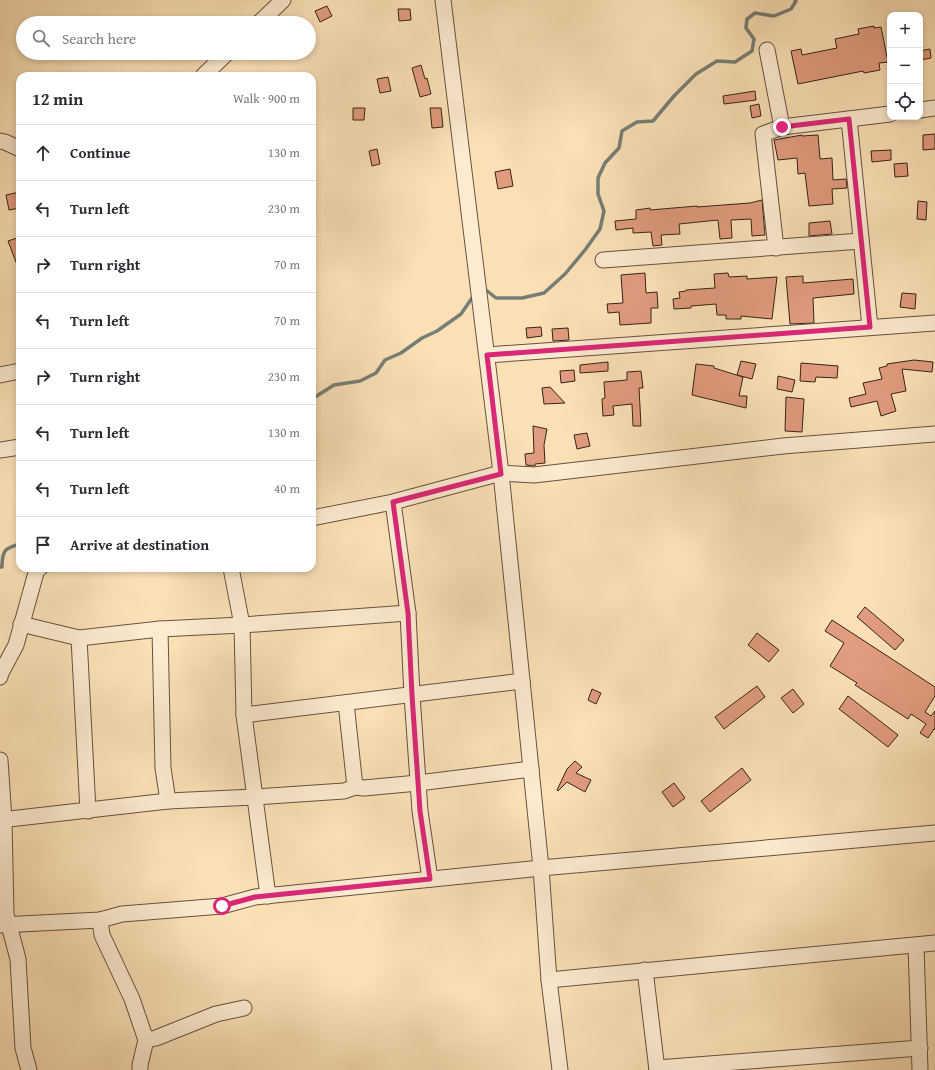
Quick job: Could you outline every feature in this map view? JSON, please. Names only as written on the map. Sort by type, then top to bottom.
[{"type":"street","points":[[266,16],[283,0]]},
{"type":"street","points":[[443,0],[501,474],[541,868],[549,980],[560,1070]]},
{"type":"street","points":[[767,50],[782,127]]},
{"type":"street","points":[[207,72],[220,60]]},
{"type":"street","points":[[923,110],[935,108]]},
{"type":"street","points":[[776,248],[764,134],[782,127],[887,114]]},
{"type":"street","points":[[849,119],[870,327]]},
{"type":"street","points":[[0,141],[16,147]]},
{"type":"street","points":[[603,260],[861,241]]},
{"type":"street","points":[[487,355],[935,323]]},
{"type":"street","points":[[0,375],[16,372]]},
{"type":"street","points":[[316,517],[393,502],[501,474],[534,475],[783,446],[935,434]]},
{"type":"street","points":[[0,450],[16,448]]},
{"type":"street","points":[[393,502],[408,613],[420,811],[430,879]]},
{"type":"street","points":[[0,678],[1,673],[16,644],[36,572]]},
{"type":"street","points":[[232,572],[242,625],[244,715],[268,896]]},
{"type":"street","points":[[21,624],[79,638],[160,629],[242,625],[408,613]]},
{"type":"street","points":[[160,629],[163,768],[168,801]]},
{"type":"street","points":[[79,638],[88,811]]},
{"type":"street","points":[[244,715],[522,681]]},
{"type":"street","points":[[346,703],[355,787]]},
{"type":"street","points":[[0,760],[6,914],[4,925],[18,959],[23,1048],[29,1070]]},
{"type":"street","points":[[2,820],[168,801],[344,791],[355,787],[364,788],[418,783],[531,769]]},
{"type":"street","points":[[4,925],[100,920],[122,914],[222,906],[255,897],[541,868],[935,832]]},
{"type":"street","points":[[100,920],[102,935],[132,999],[146,1040],[140,1070]]},
{"type":"street","points":[[549,980],[935,943]]},
{"type":"street","points":[[916,945],[920,1070]]},
{"type":"street","points":[[645,970],[657,1069],[920,1048]]},
{"type":"street","points":[[146,1040],[156,1038],[216,1014],[244,1008]]},
{"type":"building","points":[[327,6],[332,16],[320,22],[315,11]]},
{"type":"building","points":[[398,9],[410,9],[411,20],[399,21]]},
{"type":"building","points":[[874,26],[874,28],[881,27],[887,62],[879,63],[880,70],[864,73],[863,71],[798,84],[791,51],[801,49],[802,55],[837,48],[835,39],[859,34],[858,29]]},
{"type":"building","points":[[930,49],[931,58],[923,59],[923,50]]},
{"type":"building","points":[[421,65],[425,79],[427,78],[431,94],[420,97],[412,68]]},
{"type":"building","points":[[388,77],[391,91],[380,93],[377,79]]},
{"type":"building","points":[[755,91],[756,100],[724,104],[723,96]]},
{"type":"building","points":[[759,104],[761,116],[752,118],[750,106]]},
{"type":"building","points":[[353,108],[365,108],[364,120],[353,120]]},
{"type":"building","points":[[430,108],[441,108],[443,127],[432,128]]},
{"type":"building","points":[[935,134],[935,149],[923,150],[923,135]]},
{"type":"building","points":[[802,135],[818,135],[820,159],[832,158],[833,180],[846,179],[847,188],[832,189],[833,204],[809,206],[805,173],[798,174],[797,158],[778,160],[774,140]]},
{"type":"building","points":[[377,149],[380,164],[372,166],[369,151]]},
{"type":"building","points":[[891,150],[891,160],[872,162],[871,151]]},
{"type":"building","points":[[907,163],[908,176],[895,177],[894,164]]},
{"type":"building","points":[[510,169],[513,186],[498,189],[495,172]]},
{"type":"building","points":[[16,193],[16,209],[9,210],[6,195]]},
{"type":"building","points":[[762,200],[765,235],[752,236],[751,219],[731,220],[732,238],[720,239],[718,220],[679,224],[680,234],[661,235],[662,245],[653,246],[651,232],[633,233],[633,228],[616,230],[615,221],[636,219],[636,210],[750,203]]},
{"type":"building","points":[[918,201],[927,202],[926,220],[917,219]]},
{"type":"building","points":[[830,221],[832,234],[809,236],[809,223]]},
{"type":"building","points":[[16,238],[16,262],[8,241]]},
{"type":"building","points":[[645,273],[646,293],[657,292],[658,308],[651,308],[651,323],[620,325],[619,312],[608,313],[607,304],[623,303],[621,275]]},
{"type":"building","points":[[728,273],[729,277],[747,276],[747,279],[777,277],[772,319],[741,316],[741,319],[726,319],[726,315],[717,315],[716,304],[674,309],[673,299],[680,298],[679,292],[686,290],[715,288],[714,274]]},
{"type":"building","points":[[803,276],[803,283],[853,279],[854,294],[813,298],[814,323],[790,324],[786,277]]},
{"type":"building","points":[[902,293],[916,294],[915,309],[900,307]]},
{"type":"building","points":[[541,327],[542,336],[527,338],[526,328]]},
{"type":"building","points":[[568,328],[569,340],[553,341],[552,329]]},
{"type":"building","points":[[914,360],[933,362],[932,372],[902,369],[906,391],[891,394],[896,411],[881,416],[877,401],[851,407],[849,398],[866,394],[863,383],[882,379],[879,368],[887,366],[887,364]]},
{"type":"building","points":[[741,361],[756,364],[752,379],[737,375]]},
{"type":"building","points":[[608,362],[608,371],[580,373],[580,365]]},
{"type":"building","points":[[801,363],[838,366],[837,378],[816,377],[815,382],[800,381]]},
{"type":"building","points":[[696,364],[714,366],[714,368],[743,377],[739,396],[747,396],[746,408],[692,395]]},
{"type":"building","points":[[574,370],[575,381],[561,383],[560,371]]},
{"type":"building","points":[[641,371],[643,388],[639,388],[641,426],[633,426],[632,404],[613,406],[614,415],[603,416],[602,399],[605,398],[604,382],[627,380],[627,372]]},
{"type":"building","points":[[778,376],[795,380],[792,392],[777,389]]},
{"type":"building","points":[[550,387],[565,403],[544,404],[542,388]]},
{"type":"building","points":[[786,397],[804,399],[802,432],[785,431]]},
{"type":"building","points":[[533,426],[547,429],[544,445],[545,463],[535,464],[535,466],[526,465],[525,454],[534,453]]},
{"type":"building","points":[[587,433],[590,446],[577,449],[574,435]]},
{"type":"building","points":[[865,607],[904,640],[895,650],[857,617]]},
{"type":"building","points":[[832,620],[935,687],[935,696],[925,712],[931,716],[935,711],[935,730],[934,729],[928,738],[920,733],[926,724],[911,714],[908,719],[855,685],[857,683],[830,666],[844,643],[825,631]]},
{"type":"building","points":[[757,633],[779,650],[769,662],[748,645]]},
{"type":"building","points":[[757,686],[765,697],[724,729],[715,717]]},
{"type":"building","points":[[592,689],[601,693],[596,704],[588,700]]},
{"type":"building","points":[[793,689],[804,704],[793,713],[781,698]]},
{"type":"building","points":[[848,696],[898,735],[888,747],[839,709]]},
{"type":"building","points":[[575,761],[582,767],[576,773],[591,780],[585,792],[567,782],[558,791],[557,790],[567,769]]},
{"type":"building","points":[[742,768],[751,780],[710,812],[701,801]]},
{"type":"building","points":[[674,783],[685,798],[673,807],[662,792]]},
{"type":"waterway","points":[[486,290],[496,298],[522,298],[544,293],[565,274],[600,229],[604,211],[598,194],[598,178],[605,163],[619,148],[622,131],[637,122],[653,121],[674,96],[696,74],[717,61],[735,62],[752,51],[754,39],[746,28],[747,19],[755,13],[774,16],[791,9],[796,1],[795,0]]},
{"type":"waterway","points":[[316,396],[334,385],[360,381],[376,373],[385,360],[401,353],[461,314],[474,295]]},
{"type":"waterway","points":[[0,567],[2,567],[5,551],[16,545]]},
{"type":"route","points":[[222,906],[255,897],[430,879],[420,811],[408,613],[393,502],[501,474],[487,355],[870,327],[849,119],[782,127]]}]
